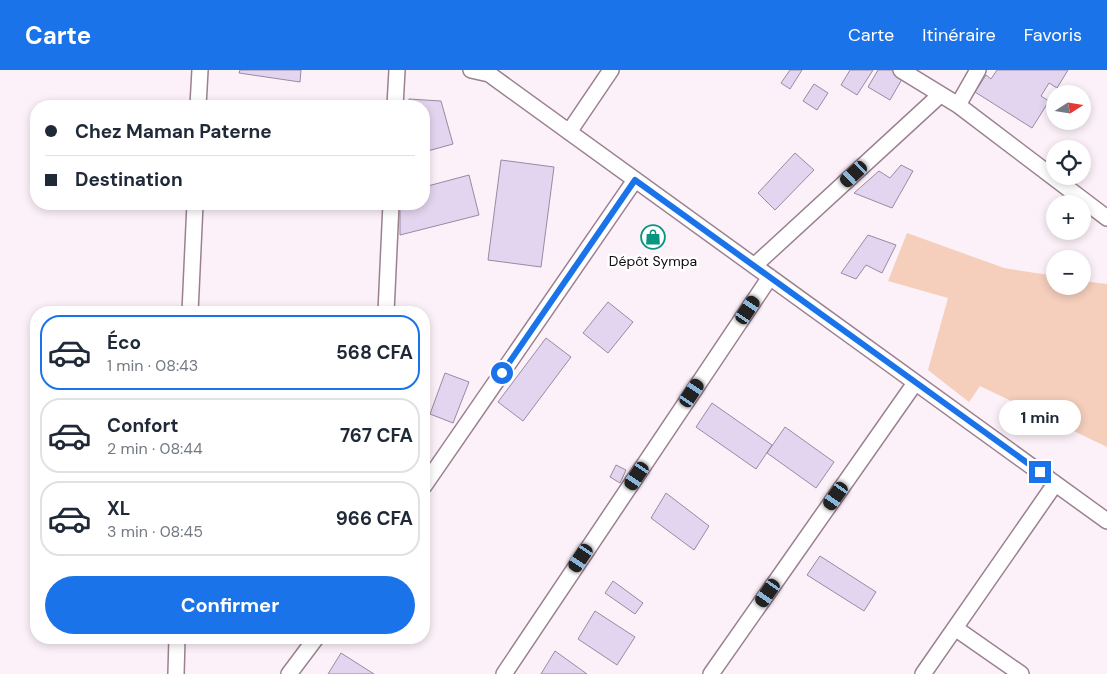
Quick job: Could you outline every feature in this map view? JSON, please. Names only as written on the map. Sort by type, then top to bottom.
[{"type":"street","points":[[198,100],[200,70]]},
{"type":"street","points":[[395,100],[397,70]]},
{"type":"street","points":[[471,70],[488,72],[1107,521]]},
{"type":"street","points":[[569,132],[611,70]]},
{"type":"street","points":[[901,70],[958,106],[1107,218]]},
{"type":"street","points":[[958,106],[978,70]]},
{"type":"street","points":[[754,266],[940,95]]},
{"type":"street","points":[[430,477],[635,180]]},
{"type":"street","points":[[190,306],[195,210]]},
{"type":"street","points":[[386,306],[390,210]]},
{"type":"street","points":[[504,674],[770,277]]},
{"type":"street","points":[[711,674],[915,383]]},
{"type":"street","points":[[923,674],[1055,484]]},
{"type":"street","points":[[956,628],[1021,674]]},
{"type":"street","points":[[176,674],[178,644]]},
{"type":"street","points":[[289,674],[312,644]]},
{"type":"shaded area","points":[[907,233],[1004,268],[1046,275],[1046,295],[1091,295],[1091,282],[1107,284],[1107,447],[980,386],[969,402],[928,370],[948,298],[888,281]]},
{"type":"building","points":[[240,70],[301,70],[300,82],[239,73]]},
{"type":"building","points":[[790,70],[802,70],[790,89],[781,83]]},
{"type":"building","points":[[850,70],[873,70],[857,95],[841,85]]},
{"type":"building","points":[[878,70],[898,70],[905,74],[890,100],[868,87]]},
{"type":"building","points":[[997,70],[1068,70],[1059,85],[1049,83],[1046,85],[1041,96],[1046,99],[1046,106],[1032,128],[975,92],[986,75],[991,79]]},
{"type":"building","points":[[814,84],[828,93],[817,110],[803,101]]},
{"type":"building","points":[[430,100],[441,101],[453,144],[430,150]]},
{"type":"building","points":[[795,153],[814,170],[775,210],[758,193]]},
{"type":"building","points":[[501,160],[554,167],[541,267],[488,260]]},
{"type":"building","points":[[901,165],[913,171],[892,208],[854,193],[879,171],[890,178]]},
{"type":"building","points":[[469,175],[479,215],[400,235],[400,210],[430,210],[430,185]]},
{"type":"building","points":[[868,235],[896,245],[882,273],[866,265],[856,279],[841,273]]},
{"type":"building","points":[[608,302],[633,322],[608,353],[583,333]]},
{"type":"building","points":[[546,338],[571,357],[523,421],[498,402]]},
{"type":"building","points":[[445,373],[469,382],[453,423],[430,414]]},
{"type":"building","points":[[712,403],[772,445],[756,469],[696,427]]},
{"type":"building","points":[[785,427],[834,462],[816,488],[767,453]]},
{"type":"building","points":[[616,465],[626,470],[620,483],[610,477]]},
{"type":"building","points":[[666,493],[709,526],[694,550],[651,518]]},
{"type":"building","points":[[820,556],[876,592],[864,611],[807,575]]},
{"type":"building","points":[[613,581],[643,603],[635,614],[605,593]]},
{"type":"building","points":[[595,611],[635,637],[617,665],[578,639]]},
{"type":"building","points":[[555,651],[587,674],[541,674]]},
{"type":"building","points":[[341,653],[374,674],[328,674]]},
{"type":"place","name":"Dépôt Sympa","points":[[653,237]]},
{"type":"route","points":[[502,373],[635,180],[1040,472]]}]
